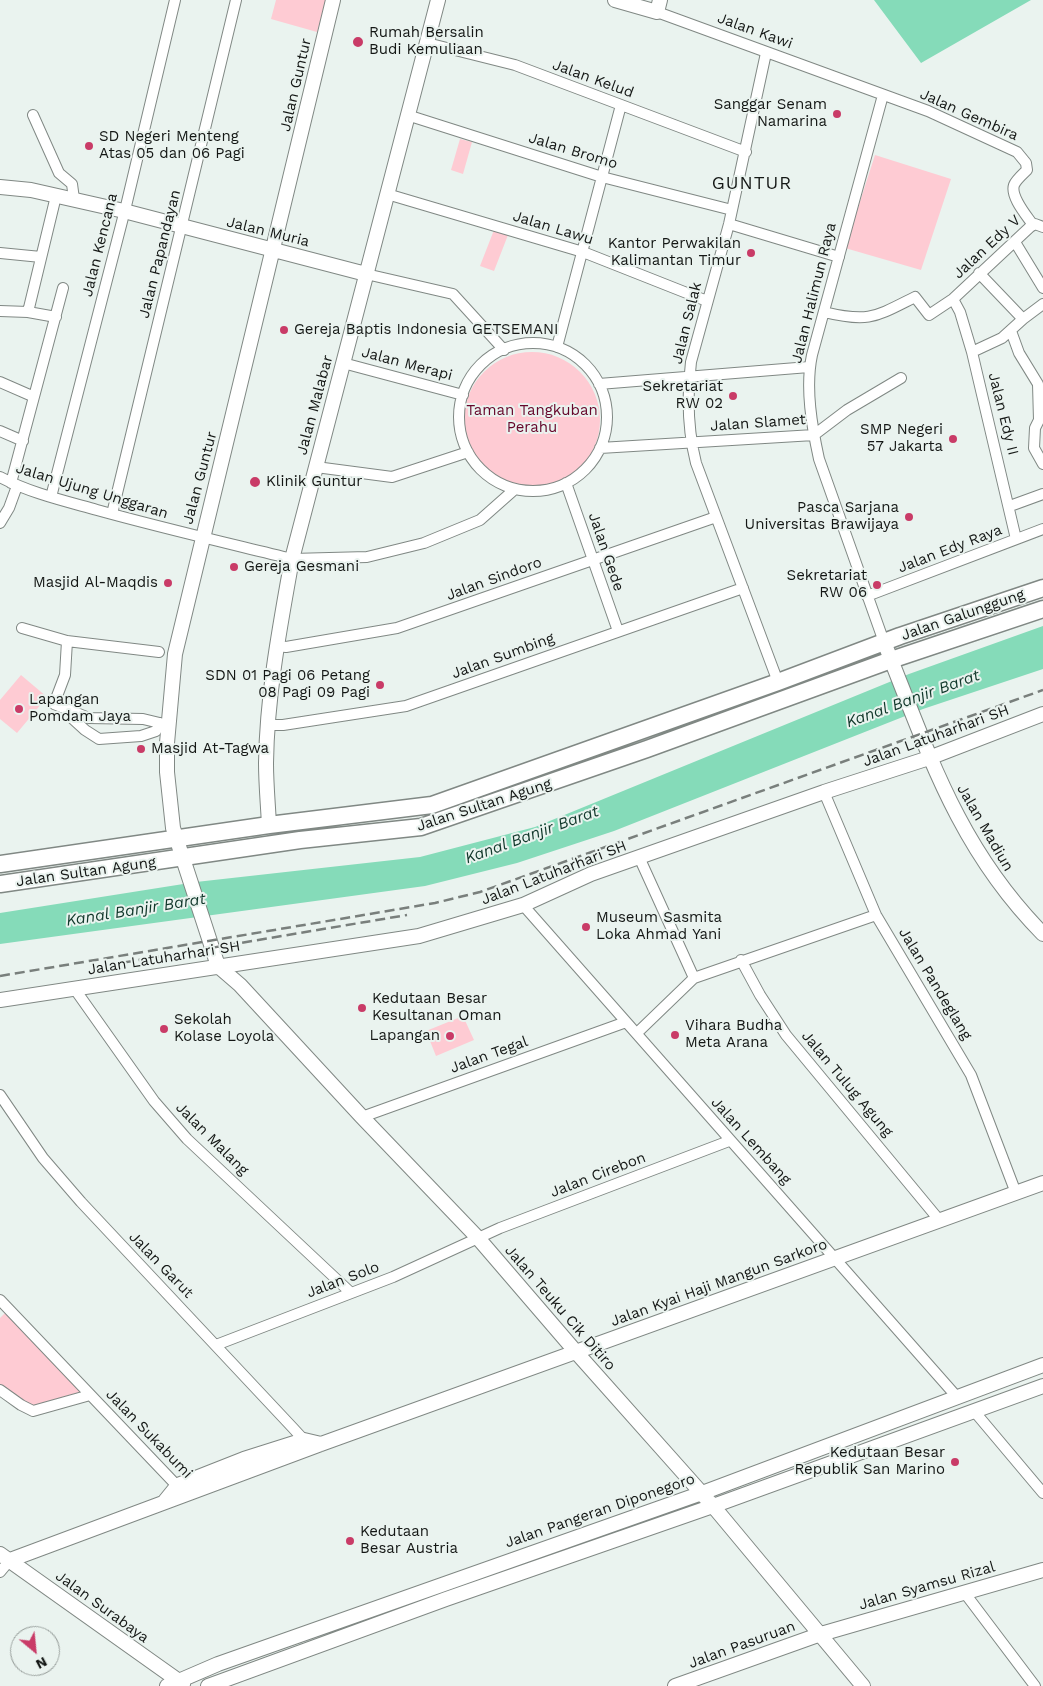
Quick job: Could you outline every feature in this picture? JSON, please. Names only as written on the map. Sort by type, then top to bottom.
[{"type":"main road","name":"Jalan Galunggung","points":[[884,642],[1043,588]]},
{"type":"main road","name":"Jalan Galunggung","points":[[892,663],[1043,609]]},
{"type":"main road","name":"Jalan Sultan Agung","points":[[0,864],[269,824],[432,805],[778,682],[884,642]]},
{"type":"main road","name":"Jalan Sultan Agung","points":[[0,884],[184,865],[300,840],[404,830],[439,822],[647,749],[760,706],[892,663]]},
{"type":"main road","points":[[755,690],[760,706]]},
{"type":"main road","points":[[299,822],[300,840]]},
{"type":"street","name":"Jalan Kencana","points":[[51,497],[124,211],[175,0]]},
{"type":"street","name":"Jalan Papandayan","points":[[112,514],[236,0]]},
{"type":"street","name":"Jalan Guntur","points":[[218,966],[176,839],[167,772],[164,724],[178,633],[274,250],[333,0]]},
{"type":"street","name":"Jalan Malabar","points":[[269,824],[266,764],[268,725],[276,646],[292,559],[407,115],[431,44],[438,0]]},
{"type":"street","name":"Jalan Kawi","points":[[614,0],[658,6],[766,53],[883,95]]},
{"type":"street","name":"Jalan Kelud","points":[[431,44],[515,66],[746,152]]},
{"type":"street","name":"Jalan Salak","points":[[766,53],[729,224],[691,362],[689,378],[691,442],[716,517],[778,682]]},
{"type":"street","name":"Jalan Gembira","points":[[883,95],[928,111],[1017,152],[1026,163],[1028,170],[1015,183],[1015,197],[1038,226]]},
{"type":"street","name":"Jalan Halimun Raya","points":[[883,95],[809,367],[814,435],[819,459],[884,642]]},
{"type":"street","points":[[558,347],[622,105]]},
{"type":"street","points":[[33,115],[59,173],[72,184],[74,199]]},
{"type":"street","name":"Jalan Bromo","points":[[407,115],[602,177],[732,210]]},
{"type":"street","name":"Jalan Muria","points":[[0,187],[31,190],[74,199],[366,274],[452,294],[504,350]]},
{"type":"street","name":"Jalan Lawu","points":[[387,194],[583,252],[707,301]]},
{"type":"street","points":[[28,312],[56,196]]},
{"type":"street","points":[[729,224],[839,257]]},
{"type":"street","name":"Jalan Edy V","points":[[824,312],[849,318],[867,318],[915,297],[929,315],[953,299],[979,273],[1015,242],[1038,226]]},
{"type":"street","points":[[1015,242],[1043,288]]},
{"type":"street","points":[[0,253],[41,257]]},
{"type":"street","points":[[979,273],[998,290],[1023,319]]},
{"type":"street","points":[[0,523],[9,508],[32,396],[63,288]]},
{"type":"street","name":"Jalan Edy II","points":[[953,299],[960,312],[972,352],[1010,506],[1016,539]]},
{"type":"street","points":[[972,352],[1002,338],[1043,304]]},
{"type":"street","points":[[0,311],[28,312],[56,317]]},
{"type":"street","points":[[1010,331],[1019,353],[1041,382],[1041,420],[1035,428],[1034,448],[1043,464]]},
{"type":"street","points":[[529,344],[558,347],[584,364],[600,384],[607,416],[600,448],[586,469],[566,483],[541,491],[515,489],[488,475],[468,452],[460,423],[463,395],[470,379],[480,367],[504,350],[529,344]]},
{"type":"street","name":"Jalan Merapi","points":[[343,363],[463,395]]},
{"type":"street","points":[[600,384],[809,367]]},
{"type":"street","name":"Jalan Slamet","points":[[600,448],[814,435],[847,410],[901,378]]},
{"type":"street","points":[[0,382],[32,396]]},
{"type":"street","points":[[0,431],[23,441]]},
{"type":"street","points":[[316,467],[392,477],[468,452]]},
{"type":"street","name":"Jalan Ujung Unggaran","points":[[0,478],[14,485],[51,497],[112,514],[201,538],[292,559],[367,557],[390,553],[424,543],[480,520],[515,489]]},
{"type":"street","name":"Jalan Gede","points":[[566,483],[618,631]]},
{"type":"street","points":[[1010,506],[1043,494]]},
{"type":"street","name":"Jalan Sindoro","points":[[276,646],[286,647],[397,628],[716,517]]},
{"type":"street","name":"Jalan Edy Raya","points":[[867,596],[1043,529]]},
{"type":"street","name":"Jalan Sumbing","points":[[268,725],[283,725],[406,706],[743,588]]},
{"type":"street","points":[[22,628],[66,641],[159,652]]},
{"type":"street","points":[[66,641],[65,675],[54,704],[89,718],[143,719],[164,724]]},
{"type":"street","name":"Jalan Madiun","points":[[884,642],[929,758],[959,822],[1001,887],[1043,934]]},
{"type":"street","points":[[72,712],[73,719],[99,739],[141,736],[156,731],[164,724]]},
{"type":"street","name":"Jalan Latuharhari SH","points":[[0,1000],[419,936],[523,905],[591,874],[824,792],[929,758],[1043,714]]},
{"type":"street","name":"Jalan Pandeglang","points":[[824,792],[876,915],[972,1075],[1016,1193]]},
{"type":"street","points":[[639,857],[694,978]]},
{"type":"street","name":"Jalan Lembang","points":[[523,905],[956,1397]]},
{"type":"street","points":[[637,1034],[694,978],[741,960],[876,915]]},
{"type":"street","name":"Jalan Tulug Agung","points":[[741,960],[760,996],[786,1035],[940,1221]]},
{"type":"street","points":[[240,985],[238,970],[242,963]]},
{"type":"street","name":"Jalan Teuku Cik Ditiro","points":[[218,966],[240,985],[362,1117],[478,1238],[576,1352],[702,1493],[863,1686]]},
{"type":"street","name":"Jalan Malang","points":[[74,988],[154,1101],[187,1139],[350,1292]]},
{"type":"street","name":"Jalan Tegal","points":[[362,1117],[626,1022]]},
{"type":"street","name":"Jalan Garut","points":[[0,1095],[43,1158],[81,1202],[216,1344],[305,1445]]},
{"type":"street","name":"Jalan Cirebon","points":[[478,1238],[730,1141]]},
{"type":"street","name":"Jalan Kyai Haji Mangun Sarkoro","points":[[305,1445],[321,1444],[1043,1184]]},
{"type":"street","name":"Jalan Solo","points":[[216,1344],[393,1277],[478,1238]]},
{"type":"street","name":"Jalan Sukabumi","points":[[2,1307],[182,1490]]},
{"type":"street","name":"Jalan Pangeran Diponegoro","points":[[176,1684],[437,1586],[702,1493],[1043,1365]]},
{"type":"street","points":[[208,1686],[1043,1386]]},
{"type":"street","name":"Jalan Sukabumi","points":[[0,1390],[33,1411],[90,1395]]},
{"type":"street","points":[[974,1411],[1043,1493]]},
{"type":"street","points":[[0,1572],[5,1557],[165,1502],[182,1490],[305,1445]]},
{"type":"street","name":"Jalan Surabaya","points":[[5,1557],[176,1684]]},
{"type":"street","name":"Jalan Syamsu Rizal","points":[[821,1634],[1043,1570]]},
{"type":"street","points":[[437,1586],[436,1597],[446,1599]]},
{"type":"street","points":[[964,1592],[1035,1686]]},
{"type":"street","name":"Jalan Pasuruan","points":[[675,1686],[821,1634]]},
{"type":"green space","points":[[276,0],[327,0],[317,32],[271,19]]},
{"type":"green space","points":[[460,139],[472,142],[463,174],[451,170]]},
{"type":"green space","points":[[875,155],[951,179],[921,270],[845,248]]},
{"type":"green space","points":[[494,230],[508,235],[494,271],[480,266]]},
{"type":"green space","name":"Taman Tangkuban Perahu","points":[[532,352],[558,357],[580,372],[595,394],[600,420],[595,446],[580,468],[558,483],[532,488],[506,483],[484,468],[469,446],[464,420],[469,394],[484,372],[506,357]]},
{"type":"green space","name":"Lapangan Pomdam Jaya","points":[[21,675],[47,697],[17,733],[0,719],[0,700]]},
{"type":"green space","name":"Lapangan","points":[[463,1016],[474,1040],[436,1056],[426,1031]]},
{"type":"green space","points":[[7,1311],[86,1393],[42,1407],[27,1406],[0,1387],[0,1318]]},
{"type":"water","points":[[874,0],[1031,0],[921,63]]},
{"type":"water","name":"Kanal Banjir Barat","points":[[1043,626],[1043,669],[923,709],[614,831],[517,863],[425,886],[0,944],[0,913],[196,882],[420,857],[535,827],[909,674]]},
{"type":"railway","points":[[0,976],[435,903],[480,892],[1043,690]]},
{"type":"railway","points":[[109,965],[407,915]]},
{"type":"place","name":"Rumah Bersalin Budi Kemuliaan","points":[[358,42]]},
{"type":"place","name":"Sanggar Senam Namarina","points":[[837,114]]},
{"type":"place","name":"SD Negeri Menteng Atas 05 dan 06 Pagi","points":[[89,146]]},
{"type":"place","name":"Kantor Perwakilan Kalimantan Timur","points":[[751,253]]},
{"type":"place","name":"Gereja Baptis Indonesia GETSEMANI","points":[[284,330]]},
{"type":"place","name":"Sekretariat RW 02","points":[[733,396]]},
{"type":"place","name":"SMP Negeri 57 Jakarta","points":[[953,439]]},
{"type":"place","name":"Klinik Guntur","points":[[255,482]]},
{"type":"place","name":"Pasca Sarjana Universitas Brawijaya","points":[[909,517]]},
{"type":"place","name":"Gereja Gesmani","points":[[234,567]]},
{"type":"place","name":"Masjid Al-Maqdis","points":[[168,583]]},
{"type":"place","name":"Sekretariat RW 06","points":[[877,585]]},
{"type":"place","name":"SDN 01 Pagi 06 Petang 08 Pagi 09 Pagi","points":[[380,685]]},
{"type":"place","name":"Lapangan Pomdam Jaya","points":[[19,709]]},
{"type":"place","name":"Masjid At-Tagwa","points":[[141,749]]},
{"type":"place","name":"Museum Sasmita Loka Ahmad Yani","points":[[586,927]]},
{"type":"place","name":"Kedutaan Besar Kesultanan Oman","points":[[362,1008]]},
{"type":"place","name":"Sekolah Kolase Loyola","points":[[164,1029]]},
{"type":"place","name":"Vihara Budha Meta Arana","points":[[675,1035]]},
{"type":"place","name":"Lapangan","points":[[450,1036]]},
{"type":"place","name":"Kedutaan Besar Republik San Marino","points":[[955,1462]]},
{"type":"place","name":"Kedutaan Besar Austria","points":[[350,1541]]},
{"type":"district","name":"GUNTUR","points":[[752,184]]}]
